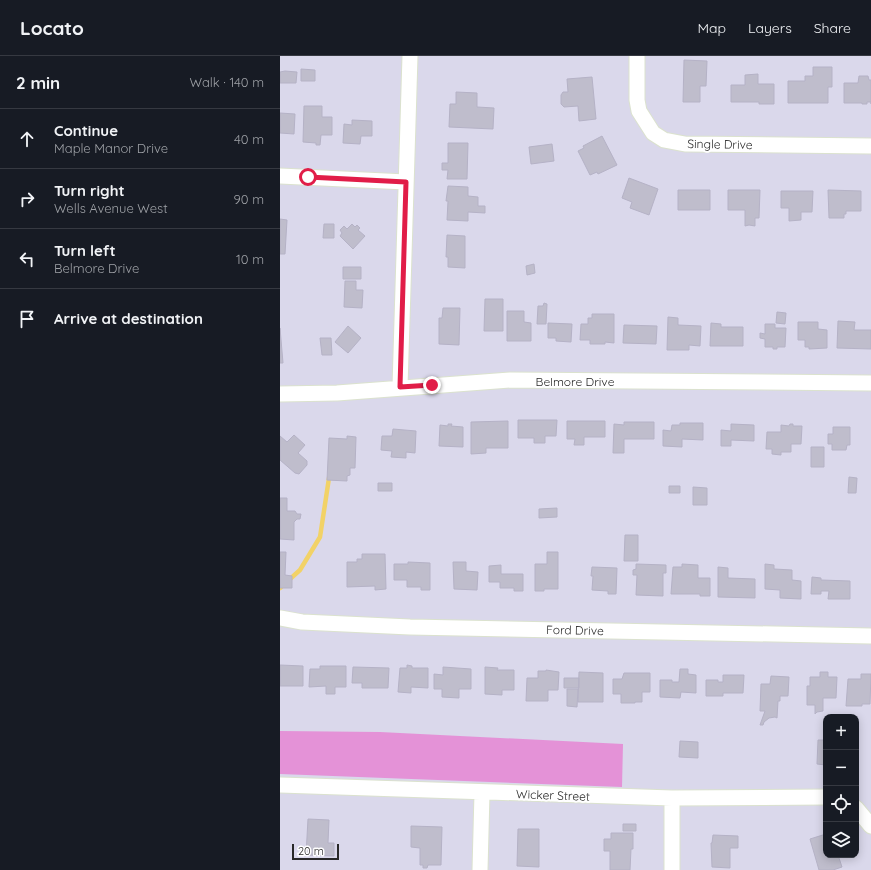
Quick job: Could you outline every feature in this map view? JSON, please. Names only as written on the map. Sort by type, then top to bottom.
[{"type":"street","points":[[400,387],[410,56]]},
{"type":"street","name":"Single Drive","points":[[637,56],[637,100],[639,111],[653,133],[664,140],[685,144],[871,146]]},
{"type":"street","points":[[280,176],[406,182]]},
{"type":"street","name":"Belmore Drive","points":[[280,394],[337,393],[400,387],[510,380],[871,383]]},
{"type":"street","name":"Ford Drive","points":[[280,618],[302,622],[410,627],[871,636]]},
{"type":"street","name":"Wicker Street","points":[[280,785],[672,798],[823,797]]},
{"type":"street","points":[[480,870],[482,792]]},
{"type":"street","points":[[672,798],[672,870]]},
{"type":"street","points":[[859,811],[871,826]]},
{"type":"shaded area","points":[[280,731],[380,732],[623,744],[622,787],[280,774]]},
{"type":"building","points":[[684,60],[707,61],[706,86],[700,86],[700,102],[683,102]]},
{"type":"building","points":[[813,67],[832,67],[832,87],[828,87],[828,103],[788,103],[788,81],[805,81],[805,76],[813,76]]},
{"type":"building","points":[[301,69],[315,70],[315,81],[301,81]]},
{"type":"building","points":[[280,72],[297,72],[296,83],[280,83]]},
{"type":"building","points":[[758,74],[758,84],[774,84],[774,104],[759,104],[759,102],[731,102],[731,85],[745,85],[745,75]]},
{"type":"building","points":[[859,76],[868,76],[869,80],[871,80],[871,102],[867,102],[867,104],[844,103],[844,83],[858,83]]},
{"type":"building","points":[[592,77],[596,119],[579,121],[578,106],[564,107],[561,104],[561,95],[563,92],[568,92],[567,79]]},
{"type":"building","points":[[456,92],[477,93],[477,107],[494,108],[493,129],[449,127],[450,104],[456,104]]},
{"type":"building","points":[[304,106],[322,106],[322,117],[332,117],[332,135],[321,135],[320,145],[316,145],[316,143],[303,142]]},
{"type":"building","points":[[280,113],[295,114],[294,134],[280,133]]},
{"type":"building","points":[[352,120],[372,121],[372,136],[361,136],[360,144],[343,143],[344,124],[352,125]]},
{"type":"building","points":[[602,136],[617,165],[598,174],[597,172],[590,175],[578,151],[584,148],[583,146]]},
{"type":"building","points":[[448,143],[468,143],[467,179],[447,179],[448,170],[442,170],[442,163],[448,163]]},
{"type":"building","points":[[552,144],[554,161],[531,164],[529,147]]},
{"type":"building","points":[[629,178],[658,189],[649,215],[630,208],[632,202],[622,198]]},
{"type":"building","points":[[448,186],[468,187],[468,196],[478,197],[478,206],[485,206],[485,213],[468,212],[468,221],[447,220],[448,201],[446,201]]},
{"type":"building","points":[[678,190],[710,190],[710,210],[678,210]]},
{"type":"building","points":[[728,190],[760,190],[759,218],[755,218],[755,226],[745,226],[745,210],[728,210]]},
{"type":"building","points":[[828,190],[861,191],[861,211],[846,211],[844,218],[829,218]]},
{"type":"building","points":[[781,191],[813,191],[812,212],[801,212],[801,220],[789,221],[789,208],[781,208]]},
{"type":"building","points":[[280,219],[287,220],[285,254],[280,254]]},
{"type":"building","points":[[324,224],[334,224],[334,238],[323,238]]},
{"type":"building","points":[[352,224],[355,227],[357,225],[360,228],[358,230],[365,236],[353,249],[340,236],[342,233],[340,230],[344,226],[347,229]]},
{"type":"building","points":[[447,235],[465,236],[465,268],[448,267],[448,257],[446,257]]},
{"type":"building","points":[[534,264],[535,273],[527,275],[526,266]]},
{"type":"building","points":[[343,267],[361,267],[361,279],[343,279]]},
{"type":"building","points":[[345,281],[356,281],[356,290],[363,290],[362,308],[344,307]]},
{"type":"building","points":[[485,299],[503,299],[503,331],[484,331]]},
{"type":"building","points":[[544,303],[547,304],[546,324],[537,324],[538,306],[543,306]]},
{"type":"building","points":[[443,308],[460,308],[459,345],[439,344],[439,318],[442,318]]},
{"type":"building","points":[[507,311],[524,311],[524,322],[531,323],[531,341],[507,341]]},
{"type":"building","points":[[777,312],[786,313],[785,324],[776,323]]},
{"type":"building","points":[[592,314],[614,314],[614,343],[605,342],[605,344],[590,344],[590,340],[580,340],[581,324],[588,324],[588,318],[592,318]]},
{"type":"building","points":[[668,317],[678,318],[678,325],[701,326],[700,346],[689,345],[689,350],[667,350]]},
{"type":"building","points":[[838,321],[855,322],[854,330],[871,330],[871,349],[837,348]]},
{"type":"building","points":[[798,322],[818,322],[818,329],[827,330],[827,348],[809,349],[809,347],[805,347],[805,340],[798,340]]},
{"type":"building","points":[[548,323],[572,324],[571,342],[556,341],[556,338],[548,338]]},
{"type":"building","points":[[711,323],[721,324],[721,327],[743,327],[743,346],[710,346]]},
{"type":"building","points":[[765,324],[775,324],[775,328],[786,328],[785,347],[777,347],[777,349],[773,349],[773,347],[765,347],[765,339],[760,338],[760,333],[765,334]]},
{"type":"building","points":[[624,325],[657,326],[656,344],[623,343]]},
{"type":"building","points":[[348,326],[361,338],[348,353],[335,342]]},
{"type":"building","points":[[280,328],[283,363],[280,363]]},
{"type":"building","points":[[320,338],[331,338],[332,355],[322,355]]},
{"type":"building","points":[[518,420],[557,420],[556,436],[545,436],[545,443],[534,443],[534,438],[518,438]]},
{"type":"building","points":[[508,421],[508,448],[486,448],[486,453],[471,454],[471,422]]},
{"type":"building","points":[[567,421],[605,421],[605,437],[584,437],[584,445],[574,445],[575,439],[567,439]]},
{"type":"building","points":[[624,422],[654,422],[654,439],[624,439],[624,453],[613,453],[614,424],[624,425]]},
{"type":"building","points":[[680,423],[703,423],[703,440],[682,439],[682,447],[663,446],[663,430],[671,431],[672,425],[680,425]]},
{"type":"building","points":[[448,424],[452,424],[451,426],[463,427],[463,447],[439,446],[440,425],[448,426]]},
{"type":"building","points":[[731,424],[754,425],[754,441],[731,440],[731,446],[721,446],[721,430],[731,431]]},
{"type":"building","points":[[790,424],[793,424],[793,426],[802,426],[801,444],[791,444],[791,452],[781,452],[781,455],[772,454],[772,449],[766,449],[767,432],[781,432],[781,425],[789,426]]},
{"type":"building","points":[[833,427],[850,427],[850,445],[847,445],[846,450],[832,450],[832,444],[828,444],[828,434],[833,434]]},
{"type":"building","points":[[393,429],[416,431],[415,453],[406,452],[406,458],[391,457],[392,451],[381,450],[382,436],[392,436]]},
{"type":"building","points":[[294,435],[305,445],[298,453],[307,461],[307,465],[299,474],[295,473],[280,460],[280,436],[287,442]]},
{"type":"building","points":[[347,436],[356,437],[355,468],[350,468],[350,475],[347,476],[347,481],[327,480],[329,438],[347,439]]},
{"type":"building","points":[[811,447],[824,447],[824,467],[811,467]]},
{"type":"building","points":[[849,477],[857,478],[856,493],[848,493]]},
{"type":"building","points":[[378,483],[392,483],[392,491],[378,491]]},
{"type":"building","points":[[669,486],[680,486],[680,493],[669,493]]},
{"type":"building","points":[[693,487],[707,488],[707,505],[693,505]]},
{"type":"building","points":[[280,498],[287,498],[287,511],[295,511],[297,514],[301,514],[300,519],[297,519],[294,522],[294,540],[280,539]]},
{"type":"building","points":[[557,508],[557,517],[539,518],[539,509]]},
{"type":"building","points":[[625,535],[638,535],[638,561],[624,561]]},
{"type":"building","points":[[280,552],[286,552],[285,575],[292,576],[292,588],[280,588]]},
{"type":"building","points":[[547,552],[558,552],[558,589],[544,589],[544,591],[535,591],[535,564],[547,564]]},
{"type":"building","points":[[362,554],[385,554],[386,589],[375,590],[375,586],[347,587],[347,562],[357,562],[357,559],[362,559]]},
{"type":"building","points":[[408,562],[430,563],[430,590],[421,590],[421,587],[407,587],[407,580],[394,580],[394,564],[408,564]]},
{"type":"building","points":[[453,562],[466,562],[466,571],[478,572],[477,590],[454,589]]},
{"type":"building","points":[[636,564],[666,565],[666,573],[663,573],[663,596],[636,595],[637,575],[633,575],[633,570],[636,569]]},
{"type":"building","points":[[682,564],[698,565],[698,578],[710,578],[710,596],[700,596],[700,594],[671,594],[673,567],[682,567]]},
{"type":"building","points":[[765,564],[774,565],[774,569],[792,570],[792,580],[801,581],[801,599],[780,598],[780,590],[765,589]]},
{"type":"building","points":[[501,565],[501,574],[523,574],[523,591],[514,591],[514,588],[500,588],[500,582],[489,582],[489,566]]},
{"type":"building","points":[[592,567],[617,568],[616,594],[608,594],[608,591],[592,590]]},
{"type":"building","points":[[718,567],[728,568],[728,578],[755,579],[755,598],[718,597]]},
{"type":"building","points":[[812,577],[821,578],[821,580],[850,581],[850,599],[828,599],[829,591],[821,591],[821,594],[811,594]]},
{"type":"building","points":[[280,665],[303,666],[303,686],[280,686]]},
{"type":"building","points":[[407,665],[412,666],[412,668],[428,668],[428,688],[411,687],[411,693],[398,692],[400,668],[407,668]]},
{"type":"building","points":[[320,666],[346,666],[346,687],[335,687],[335,694],[326,694],[326,686],[309,687],[310,669],[320,669]]},
{"type":"building","points":[[353,667],[389,668],[388,688],[362,688],[362,683],[352,683]]},
{"type":"building","points":[[443,667],[471,669],[471,689],[459,689],[459,698],[442,697],[442,689],[434,689],[434,674],[443,675]]},
{"type":"building","points":[[485,667],[498,668],[497,670],[514,670],[514,690],[502,690],[502,695],[485,694]]},
{"type":"building","points":[[680,669],[688,669],[688,674],[696,675],[696,693],[681,692],[680,698],[660,697],[660,680],[672,680],[672,682],[679,682]]},
{"type":"building","points":[[546,670],[559,672],[558,690],[548,690],[548,701],[526,701],[527,678],[538,678],[538,671]]},
{"type":"building","points":[[579,672],[603,673],[603,702],[578,702]]},
{"type":"building","points":[[820,672],[828,672],[828,677],[837,677],[836,698],[823,698],[823,711],[815,714],[815,705],[807,705],[807,686],[810,686],[810,677],[820,677]]},
{"type":"building","points":[[624,673],[650,673],[650,692],[642,692],[642,702],[621,703],[621,694],[613,694],[613,679],[622,679]]},
{"type":"building","points":[[861,674],[871,674],[870,704],[862,704],[862,706],[846,706],[848,679],[861,679]]},
{"type":"building","points":[[723,675],[744,675],[743,693],[723,693],[723,696],[706,696],[706,680],[718,680],[718,682],[723,682]]},
{"type":"building","points":[[771,676],[789,677],[788,696],[780,696],[780,701],[778,701],[777,718],[769,718],[763,725],[760,725],[765,711],[760,711],[761,684],[770,684]]},
{"type":"building","points":[[564,678],[579,678],[579,688],[564,688]]},
{"type":"building","points":[[567,689],[578,689],[577,707],[567,706]]},
{"type":"building","points":[[818,740],[823,740],[823,765],[817,764]]},
{"type":"building","points":[[680,741],[698,742],[698,758],[679,757]]},
{"type":"building","points":[[308,819],[329,820],[328,843],[334,843],[334,856],[306,855]]},
{"type":"building","points":[[623,824],[636,824],[636,831],[623,831]]},
{"type":"building","points":[[411,826],[442,827],[441,865],[428,865],[427,868],[423,868],[423,865],[420,865],[420,848],[411,847]]},
{"type":"building","points":[[518,829],[539,829],[539,867],[517,866]]},
{"type":"building","points":[[611,833],[633,833],[633,849],[631,849],[630,870],[610,870],[610,851],[604,851],[604,839],[611,839]]},
{"type":"building","points":[[713,835],[738,836],[738,848],[730,848],[730,868],[712,867],[711,843]]},
{"type":"building","points":[[823,835],[823,858],[839,858],[842,867],[833,870],[819,870],[810,839]]},
{"type":"waterway","points":[[280,588],[300,570],[320,537],[329,478]]},
{"type":"route","points":[[308,177],[406,182],[400,387],[432,385]]}]
